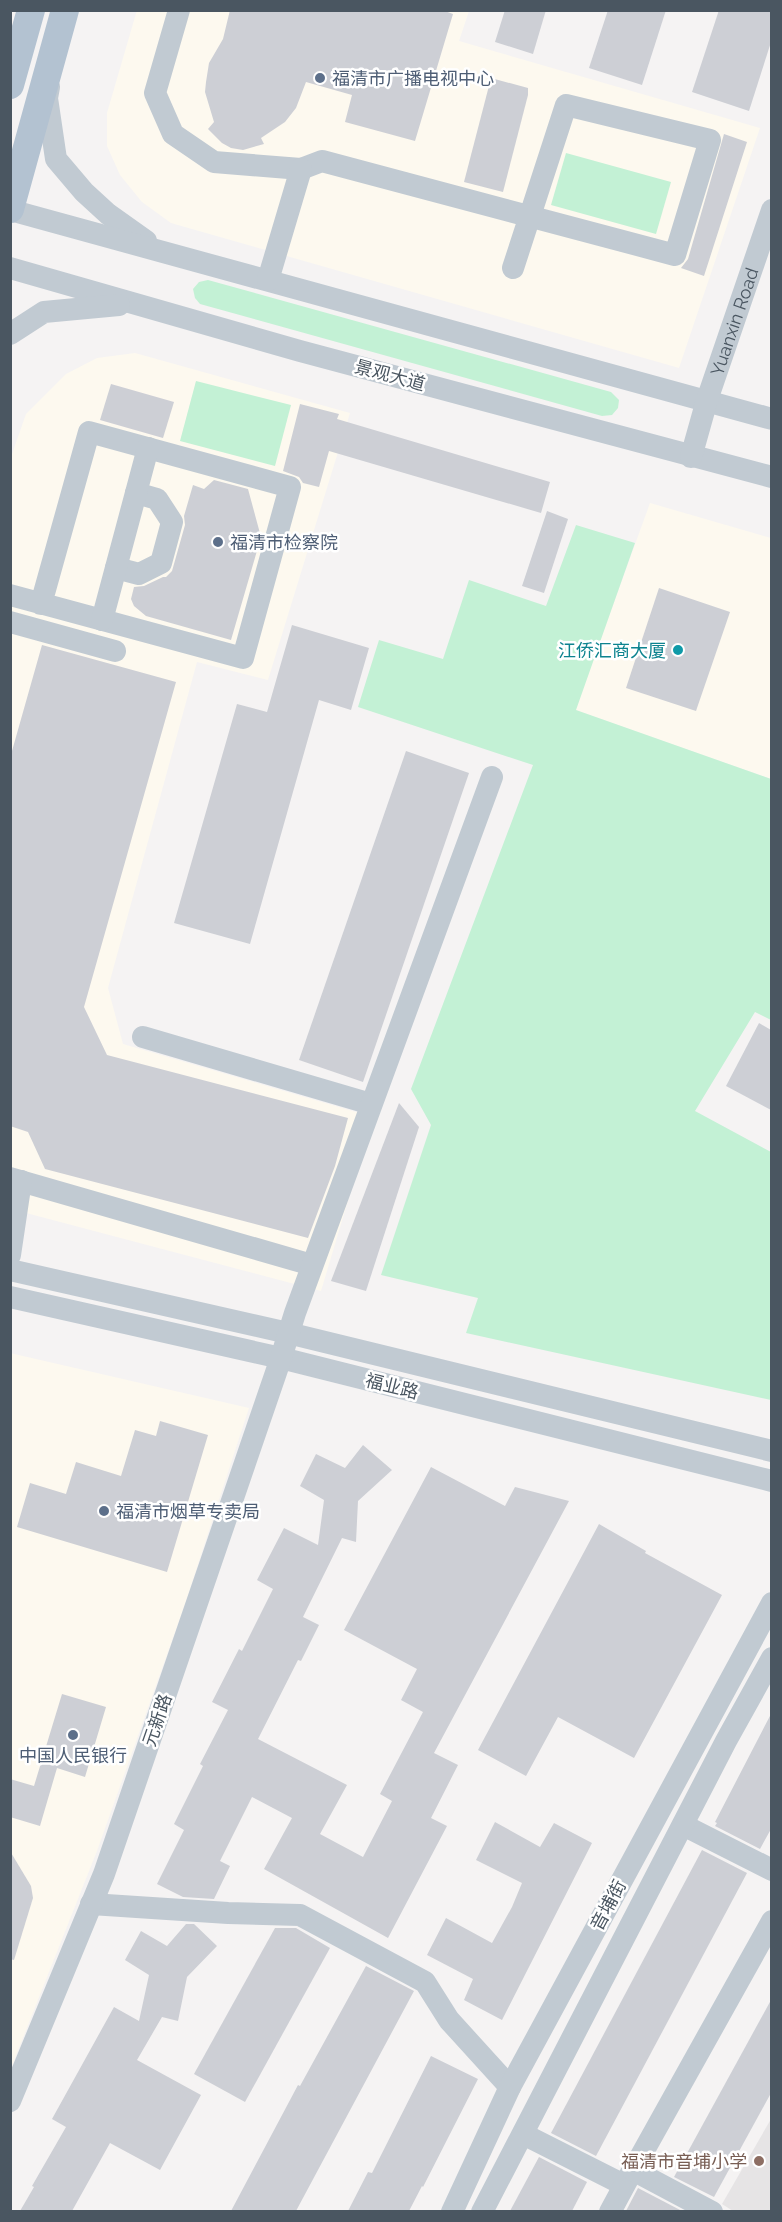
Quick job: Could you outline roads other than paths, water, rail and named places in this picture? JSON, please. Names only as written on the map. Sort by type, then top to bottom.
[{"type":"main road","points":[[10,85],[31,10]]},
{"type":"main road","points":[[10,209],[65,10]]},
{"type":"street","points":[[179,10],[155,93],[173,134],[214,162],[301,169],[322,161],[530,216],[675,255],[710,140],[566,105],[530,216],[513,268]]},
{"type":"street","points":[[57,39],[47,98],[56,159],[71,178],[108,214],[159,250]]},
{"type":"street","points":[[268,280],[301,169]]},
{"type":"street","points":[[10,209],[771,418]]},
{"type":"street","name":"Yuanxin Road","points":[[691,457],[707,400],[771,210]]},
{"type":"street","name":"景观大道","points":[[10,268],[300,351],[771,477]]},
{"type":"street","points":[[10,334],[45,312],[106,305],[142,305]]},
{"type":"street","points":[[10,595],[243,658],[290,487],[88,432],[41,603]]},
{"type":"street","points":[[102,620],[148,448]]},
{"type":"street","points":[[116,568],[139,574],[161,563],[172,522],[157,499],[136,493]]},
{"type":"street","points":[[10,622],[115,651]]},
{"type":"street","name":"元新路","points":[[10,2101],[104,1874],[312,1265],[492,777]]},
{"type":"street","points":[[143,1037],[371,1104]]},
{"type":"street","points":[[10,1255],[16,1180],[312,1265]]},
{"type":"street","name":"福业路","points":[[10,1270],[288,1333],[771,1451]]},
{"type":"street","name":"福业路","points":[[10,1297],[281,1358],[771,1481]]},
{"type":"street","name":"音埔街","points":[[452,2211],[510,2087],[771,1603]]},
{"type":"street","name":"音埔街","points":[[483,2211],[771,1658]]},
{"type":"street","points":[[683,1825],[771,1870]]},
{"type":"street","points":[[91,1904],[300,1915],[345,1937],[425,1982],[448,2020],[510,2087]]},
{"type":"street","points":[[610,2211],[771,1921]]},
{"type":"street","points":[[523,2134],[709,2211]]},
{"type":"place","name":"福清市广播电视中心","points":[[320,78]]},
{"type":"place","name":"福清市检察院","points":[[218,542]]},
{"type":"place","name":"江侨汇商大厦","points":[[678,650]]},
{"type":"place","name":"福清市烟草专卖局","points":[[104,1511]]},
{"type":"place","name":"中国人民银行","points":[[73,1735]]},
{"type":"place","name":"福清市音埔小学","points":[[759,2161]]}]
